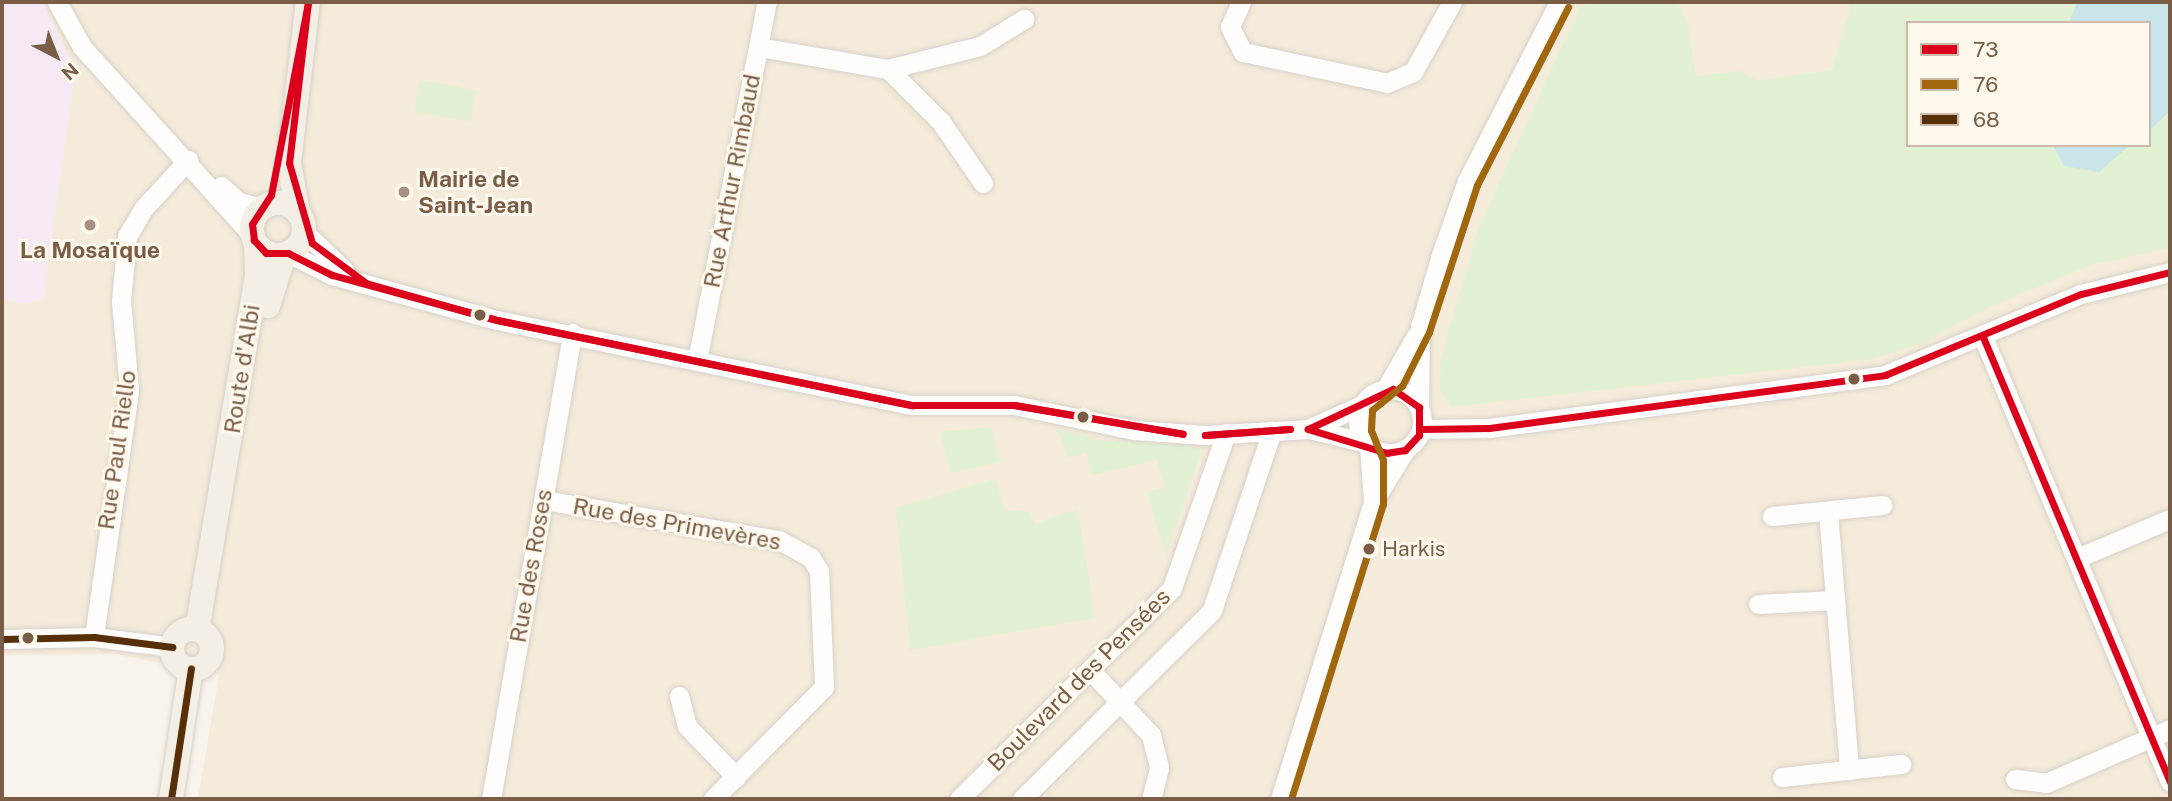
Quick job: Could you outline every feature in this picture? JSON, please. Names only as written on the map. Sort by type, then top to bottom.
[{"type":"main road","points":[[301,222],[289,163],[308,2]]},
{"type":"main road","points":[[299,62],[264,207],[284,204],[301,222]]},
{"type":"main road","name":"Route d'Albi","points":[[197,630],[240,378],[255,240],[264,207]]},
{"type":"main road","name":"Route d'Albi","points":[[222,494],[273,276],[301,222]]},
{"type":"main road","points":[[255,240],[286,254]]},
{"type":"main road","points":[[197,630],[212,649],[203,666],[191,669],[174,660],[172,647],[178,635],[197,630]]},
{"type":"main road","points":[[171,799],[191,669]]},
{"type":"street","points":[[57,2],[82,47],[210,184],[255,240]]},
{"type":"street","name":"Rue Arthur Rimbaud","points":[[697,360],[767,2]]},
{"type":"street","points":[[1241,2],[1230,27],[1243,52],[1387,83],[1413,72],[1452,2]]},
{"type":"street","points":[[1308,429],[1362,405],[1385,390],[1420,327],[1467,180],[1559,2]]},
{"type":"street","points":[[759,47],[888,69],[980,46],[1024,19]]},
{"type":"street","points":[[888,69],[941,122],[983,183]]},
{"type":"street","name":"Rue Paul Riello","points":[[94,637],[129,390],[121,301],[127,236],[188,160]]},
{"type":"street","points":[[210,184],[264,207]]},
{"type":"street","points":[[301,222],[324,256],[366,283]]},
{"type":"street","points":[[286,254],[366,283],[572,333],[912,405],[1014,405],[1134,430],[1226,433],[1308,429],[1368,444],[1387,453],[1405,450]]},
{"type":"street","points":[[1421,429],[1489,428],[1885,374],[1983,337],[2081,294],[2170,272]]},
{"type":"street","points":[[1280,799],[1373,502],[1421,429],[1420,327]]},
{"type":"street","name":"Rue des Roses","points":[[491,799],[572,333]]},
{"type":"street","points":[[1983,337],[2170,781]]},
{"type":"street","points":[[1385,390],[1401,391],[1419,407]]},
{"type":"street","points":[[1362,405],[1360,432],[1368,444],[1373,502]]},
{"type":"street","name":"Boulevard des Pensées","points":[[1022,799],[1212,610],[1272,431]]},
{"type":"street","name":"Boulevard des Pensées","points":[[959,799],[1172,588],[1226,433]]},
{"type":"street","name":"Rue des Primevères","points":[[544,500],[779,540],[811,558],[819,571],[824,687],[713,799]]},
{"type":"street","points":[[1772,516],[1882,505]]},
{"type":"street","points":[[1828,512],[1849,769]]},
{"type":"street","points":[[2077,558],[2170,519]]},
{"type":"street","points":[[1758,604],[1834,600]]},
{"type":"street","points":[[2,639],[94,637],[172,647]]},
{"type":"street","points":[[1091,671],[1121,703],[1159,751],[1152,799]]},
{"type":"street","points":[[679,696],[687,726],[736,777]]},
{"type":"street","points":[[2015,779],[2046,783],[2170,729]]},
{"type":"street","points":[[1782,776],[1901,764]]},
{"type":"shaded area","points":[[2,2],[43,2],[75,70],[43,300],[23,304],[2,299]]},
{"type":"shaded area","points":[[43,2],[2170,2],[2170,799],[198,799],[219,675],[115,654],[2,655],[2,299],[43,300],[75,70]]},
{"type":"green space","points":[[1613,2],[1676,2],[1687,19],[1696,76],[1740,71],[1758,81],[1832,70],[1852,2],[2170,2],[2170,248],[2091,265],[1987,308],[1925,342],[1873,359],[1451,407],[1440,389],[1441,358],[1479,227],[1580,7]]},
{"type":"green space","points":[[420,80],[476,90],[471,121],[414,112]]},
{"type":"green space","points":[[991,427],[1001,462],[951,473],[940,432]]},
{"type":"green space","points":[[1058,429],[1099,440],[1195,446],[1201,452],[1166,556],[1147,492],[1165,487],[1157,460],[1092,475],[1086,452],[1067,458]]},
{"type":"green space","points":[[995,479],[1005,510],[1029,512],[1035,524],[1078,509],[1095,618],[910,650],[896,508]]},
{"type":"water","points":[[2077,2],[2170,2],[2170,111],[2151,129],[2151,21],[2070,21]]},
{"type":"water","points":[[2054,147],[2128,147],[2099,172],[2064,166]]},
{"type":"transit line","name":"73","points":[[308,2],[289,163],[312,243],[366,283],[497,320],[332,275],[288,253],[266,253],[254,240],[252,224],[271,195],[308,2]]},
{"type":"transit line","name":"76","points":[[1291,799],[1383,504],[1383,460],[1371,430],[1372,410],[1402,386],[1429,332],[1477,185],[1568,7]]},
{"type":"transit line","name":"73","points":[[1421,429],[1489,428],[1885,375],[2081,294],[2170,272]]},
{"type":"transit line","name":"73","points":[[497,320],[912,405]]},
{"type":"transit line","name":"73","points":[[497,320],[912,405]]},
{"type":"transit line","name":"73","points":[[1983,337],[2170,781]]},
{"type":"transit line","name":"73","points":[[1393,389],[1419,407],[1419,435],[1405,450],[1387,453],[1308,429],[1393,389]]},
{"type":"transit line","name":"73","points":[[912,405],[1014,405]]},
{"type":"transit line","name":"73","points":[[912,405],[1014,405]]},
{"type":"transit line","name":"73","points":[[1014,405],[1183,434]]},
{"type":"transit line","name":"73","points":[[1014,405],[1183,434]]},
{"type":"transit line","name":"73","points":[[1205,435],[1290,429]]},
{"type":"transit line","name":"73","points":[[1205,435],[1290,429]]},
{"type":"transit line","name":"68","points":[[2,639],[94,637],[172,647]]},
{"type":"transit line","name":"68","points":[[171,799],[191,669]]},
{"type":"place","name":"Mairie de Saint-Jean","points":[[404,192]]},
{"type":"place","name":"La Mosaïque","points":[[90,225]]},
{"type":"place","name":"Harkis","points":[[1369,549]]}]
